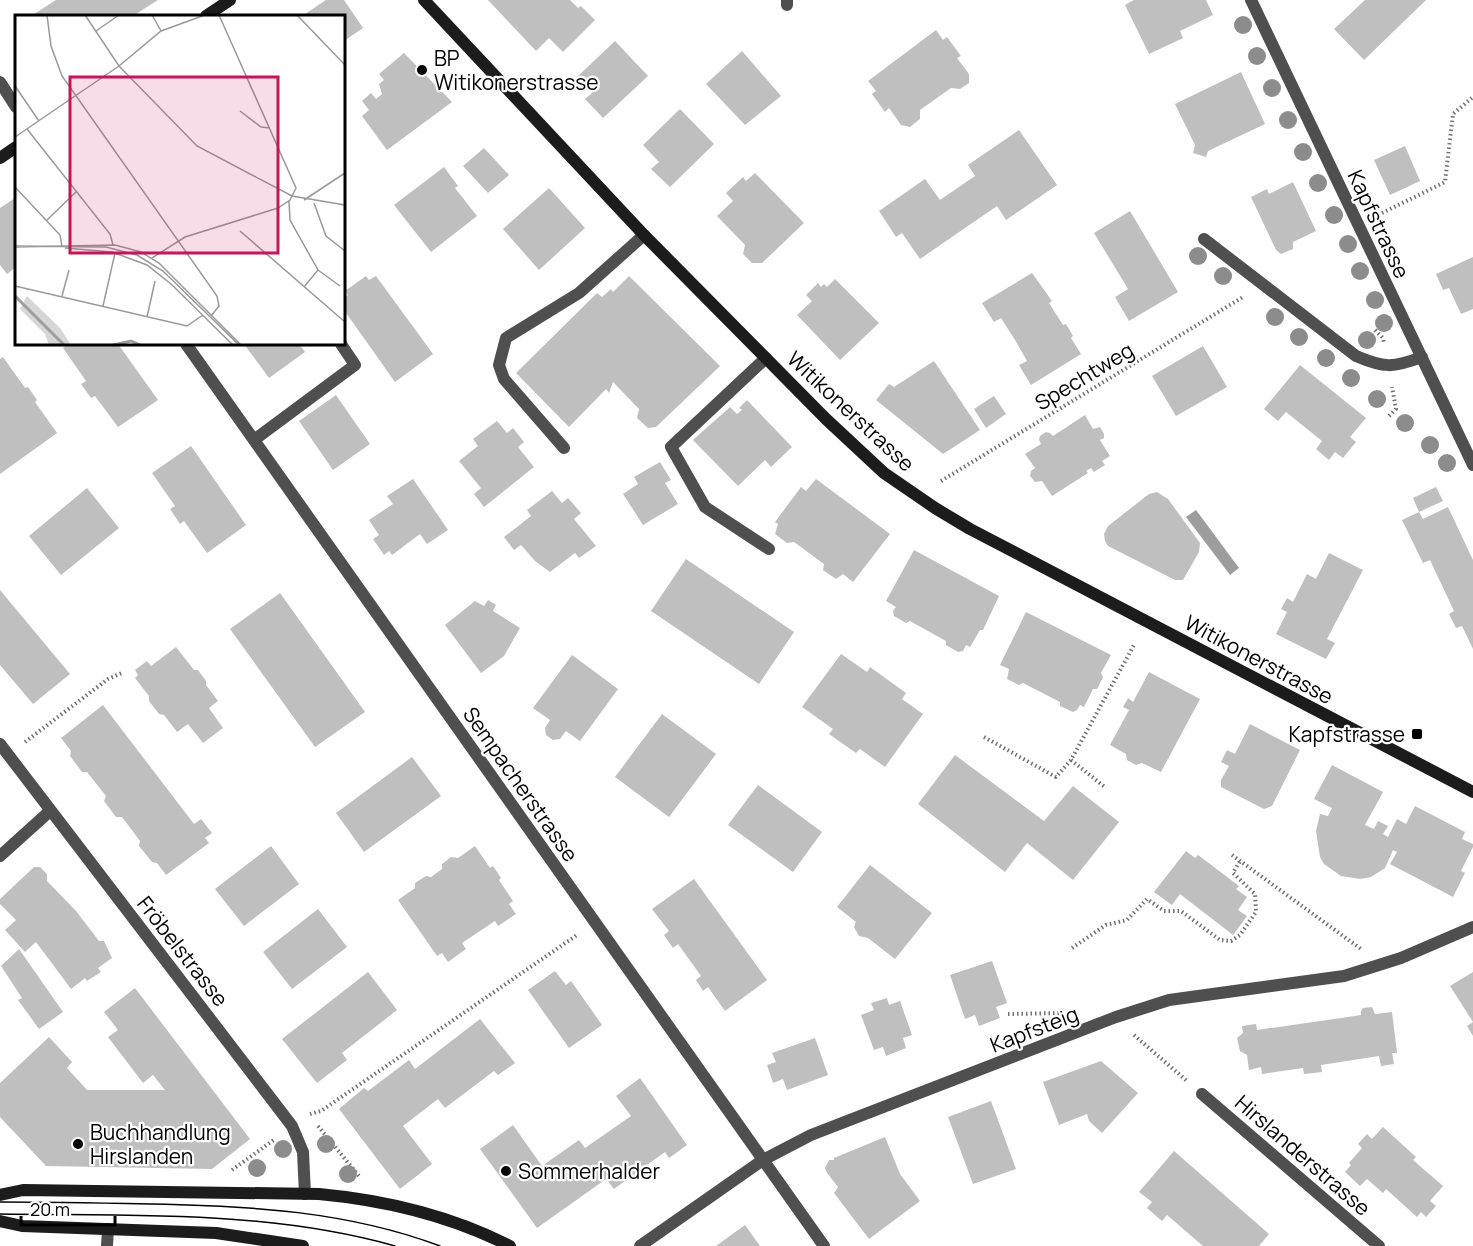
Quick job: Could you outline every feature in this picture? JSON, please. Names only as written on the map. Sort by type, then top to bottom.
[{"type":"main road","points":[[208,15],[230,0]]},
{"type":"main road","name":"Witikonerstrasse","points":[[424,0],[644,235],[826,419],[884,473],[935,508],[994,542],[1473,792]]},
{"type":"main road","points":[[0,158],[15,148]]},
{"type":"main road","points":[[0,1195],[23,1190],[344,1196],[411,1209],[510,1246]]},
{"type":"main road","points":[[0,1221],[22,1226],[224,1233],[303,1246]]},
{"type":"street","name":"Kapfstrasse","points":[[1251,0],[1473,465]]},
{"type":"street","points":[[0,82],[15,105]]},
{"type":"street","points":[[564,448],[504,379],[499,365],[506,338],[579,293],[644,235]]},
{"type":"street","points":[[1204,239],[1356,356],[1388,366],[1400,365],[1422,357]]},
{"type":"street","name":"Sempacherstrasse","points":[[187,345],[824,1246]]},
{"type":"street","points":[[254,440],[355,365],[342,345]]},
{"type":"street","points":[[766,358],[671,447],[705,507],[769,549]]},
{"type":"street","name":"Fröbelstrasse","points":[[0,744],[292,1126],[303,1152],[305,1194]]},
{"type":"street","points":[[0,856],[50,811]]},
{"type":"street","name":"Kapfsteig","points":[[640,1246],[763,1160],[811,1135],[1169,1000],[1344,976],[1401,957],[1473,927]]},
{"type":"street","name":"Hirslanderstrasse","points":[[1202,1094],[1379,1246]]},
{"type":"street","points":[[107,1246],[108,1228]]},
{"type":"path","points":[[1358,224],[1445,182],[1453,114],[1473,97]]},
{"type":"path","name":"Spechtweg","points":[[941,481],[1242,297]]},
{"type":"path","points":[[984,736],[1056,777],[1071,760],[1134,645]]},
{"type":"path","points":[[24,743],[108,679],[122,673]]},
{"type":"path","points":[[1071,760],[1106,788]]},
{"type":"path","points":[[1232,855],[1368,954]]},
{"type":"path","points":[[1072,948],[1106,925],[1127,920],[1147,899],[1164,911],[1181,911],[1220,940],[1231,941],[1240,935],[1257,912],[1255,894],[1233,873],[1240,861]]},
{"type":"path","points":[[362,1181],[308,1114],[321,1111],[595,923]]},
{"type":"path","points":[[1008,1014],[1066,1013]]},
{"type":"path","points":[[1129,1030],[1202,1094]]},
{"type":"path","points":[[229,1173],[292,1126]]},
{"type":"shaded area","points":[[1196,510],[1239,568],[1230,575],[1186,517]]},
{"type":"building","points":[[56,0],[158,0],[135,15],[33,15]]},
{"type":"building","points":[[326,0],[344,0],[363,28],[345,40],[345,15],[304,15]]},
{"type":"building","points":[[488,0],[570,0],[578,8],[581,6],[595,20],[563,52],[549,38],[536,51]]},
{"type":"building","points":[[1134,0],[1206,0],[1213,15],[1180,31],[1183,38],[1149,54],[1125,5]]},
{"type":"building","points":[[1365,0],[1426,0],[1364,60],[1334,29]]},
{"type":"building","points":[[936,30],[943,40],[947,37],[961,56],[957,58],[969,74],[969,83],[960,89],[951,88],[920,110],[920,119],[910,127],[901,125],[889,108],[885,112],[872,94],[876,91],[868,81]]},
{"type":"building","points":[[615,41],[648,76],[603,118],[585,99],[592,93],[577,77]]},
{"type":"building","points":[[742,51],[781,96],[745,125],[706,84]]},
{"type":"building","points":[[404,53],[452,102],[387,150],[362,116],[369,110],[362,101],[371,93],[376,99],[382,94],[379,84],[384,80],[379,74]]},
{"type":"building","points":[[1241,72],[1265,124],[1208,151],[1206,157],[1193,153],[1195,145],[1175,104]]},
{"type":"building","points":[[680,109],[714,144],[670,187],[651,169],[659,162],[643,145]]},
{"type":"building","points":[[1019,130],[1057,185],[1006,220],[997,206],[920,259],[902,233],[896,237],[879,211],[925,179],[940,200],[975,176],[968,165]]},
{"type":"building","points":[[1405,146],[1420,181],[1390,195],[1374,160]]},
{"type":"building","points":[[484,148],[509,175],[488,193],[463,166]]},
{"type":"building","points":[[444,167],[458,186],[455,188],[477,216],[431,252],[394,205]]},
{"type":"building","points":[[755,173],[804,223],[762,263],[752,263],[743,254],[745,245],[717,216],[733,201],[726,193],[743,177],[746,181]]},
{"type":"building","points":[[1293,182],[1316,231],[1293,242],[1293,249],[1281,254],[1276,250],[1251,197],[1267,189],[1269,194]]},
{"type":"building","points":[[549,188],[585,228],[539,270],[503,229]]},
{"type":"building","points":[[15,198],[15,268],[7,274],[0,265],[0,208]]},
{"type":"building","points":[[1130,211],[1178,292],[1129,321],[1115,297],[1128,289],[1094,233]]},
{"type":"building","points":[[1473,257],[1473,309],[1461,314],[1449,288],[1443,290],[1436,274]]},
{"type":"building","points":[[1032,273],[1052,301],[1049,303],[1063,325],[1066,324],[1081,354],[1031,385],[1019,365],[1027,361],[1015,340],[1001,318],[994,322],[982,303]]},
{"type":"building","points":[[366,276],[369,280],[376,276],[433,354],[395,382],[345,311],[345,297],[348,295],[345,291]]},
{"type":"building","points":[[629,276],[720,366],[656,427],[648,428],[637,418],[639,409],[613,382],[609,393],[606,389],[569,427],[516,373],[597,293],[602,297],[611,289],[613,292]]},
{"type":"building","points":[[835,279],[879,323],[840,360],[797,315],[812,301],[806,295],[818,283],[821,287],[824,284],[827,287]]},
{"type":"building","points":[[68,345],[119,345],[158,400],[118,427],[95,396],[91,398],[81,384],[86,381],[63,348]]},
{"type":"building","points":[[245,345],[300,345],[305,352],[269,378]]},
{"type":"building","points":[[1203,346],[1227,387],[1176,416],[1152,376]]},
{"type":"building","points":[[3,357],[25,388],[28,387],[37,400],[35,402],[57,433],[0,474],[0,359]]},
{"type":"building","points":[[934,361],[980,430],[943,454],[876,400],[889,384],[894,387]]},
{"type":"building","points":[[1300,365],[1366,418],[1350,437],[1356,442],[1343,458],[1335,452],[1329,460],[1316,449],[1322,441],[1286,412],[1278,421],[1264,409]]},
{"type":"building","points":[[336,395],[370,444],[333,470],[299,421]]},
{"type":"building","points":[[994,396],[1006,414],[986,428],[974,409]]},
{"type":"building","points":[[747,400],[792,447],[771,467],[765,460],[738,486],[693,440],[730,407],[737,414],[742,410],[739,408]]},
{"type":"building","points":[[1085,415],[1093,429],[1100,427],[1104,438],[1100,440],[1110,456],[1102,461],[1105,465],[1094,472],[1091,468],[1086,471],[1088,473],[1052,496],[1042,481],[1035,482],[1030,476],[1031,471],[1035,468],[1025,454],[1041,444],[1040,436],[1046,432],[1053,436]]},
{"type":"building","points":[[497,421],[507,433],[513,428],[524,442],[518,447],[534,467],[484,507],[474,494],[481,488],[459,461],[478,446],[473,439]]},
{"type":"building","points":[[191,446],[246,525],[207,553],[184,521],[180,524],[170,509],[175,506],[152,473]]},
{"type":"building","points":[[660,462],[671,480],[665,483],[678,504],[643,525],[623,494],[638,484],[634,477]]},
{"type":"building","points":[[413,479],[448,530],[427,544],[420,534],[392,555],[389,551],[384,555],[373,539],[379,535],[369,520],[393,504],[387,496]]},
{"type":"building","points":[[816,479],[890,534],[853,582],[843,574],[836,579],[823,570],[824,564],[794,542],[787,543],[775,534],[778,524],[775,522],[801,487],[806,491]]},
{"type":"building","points":[[1436,487],[1443,501],[1419,512],[1413,498]]},
{"type":"building","points":[[87,488],[119,528],[61,575],[29,536]]},
{"type":"building","points":[[552,491],[562,503],[568,498],[581,513],[574,519],[596,546],[579,558],[575,553],[550,572],[535,561],[521,545],[514,550],[504,537],[531,516],[527,510]]},
{"type":"building","points":[[1157,492],[1168,499],[1200,543],[1199,552],[1183,580],[1175,580],[1108,546],[1105,541],[1104,534],[1108,526],[1149,494]]},
{"type":"building","points":[[1448,507],[1473,560],[1473,649],[1462,626],[1456,628],[1449,614],[1454,611],[1430,560],[1423,563],[1402,520],[1419,512],[1423,519]]},
{"type":"building","points":[[914,550],[999,596],[983,630],[980,630],[970,647],[966,645],[963,651],[958,652],[946,645],[946,641],[910,621],[906,623],[894,616],[893,611],[896,607],[886,601]]},
{"type":"building","points":[[1329,553],[1363,570],[1327,639],[1335,643],[1326,659],[1276,634],[1287,612],[1281,609],[1287,598],[1293,602],[1307,574],[1316,579]]},
{"type":"building","points":[[686,559],[794,632],[759,684],[651,611]]},
{"type":"building","points":[[0,590],[70,674],[33,704],[0,665]]},
{"type":"building","points":[[280,593],[365,712],[315,747],[230,629]]},
{"type":"building","points":[[488,600],[496,605],[493,611],[520,628],[504,656],[481,673],[445,625],[475,601],[484,606]]},
{"type":"building","points":[[1026,612],[1111,655],[1101,673],[1103,677],[1097,689],[1093,689],[1084,707],[1080,705],[1073,712],[1060,706],[1060,702],[1023,683],[1019,685],[1007,679],[1009,669],[1000,665]]},
{"type":"building","points":[[176,647],[194,670],[198,670],[218,701],[209,708],[223,728],[203,743],[188,724],[177,732],[164,715],[159,714],[135,678],[138,675],[135,670],[147,661],[151,666]]},
{"type":"building","points":[[841,654],[867,672],[870,667],[906,693],[902,699],[923,714],[885,767],[860,749],[856,753],[829,734],[833,729],[802,707]]},
{"type":"building","points":[[572,655],[618,689],[580,741],[566,731],[560,739],[553,740],[546,735],[545,728],[550,720],[533,708]]},
{"type":"building","points":[[1149,672],[1200,699],[1161,772],[1142,763],[1136,765],[1127,760],[1126,754],[1110,745],[1129,710],[1123,707],[1128,698],[1133,702]]},
{"type":"building","points":[[103,705],[194,824],[201,819],[212,833],[205,838],[209,843],[166,875],[139,846],[140,841],[122,817],[116,817],[104,801],[106,796],[87,772],[82,772],[70,756],[71,751],[61,738]]},
{"type":"building","points":[[662,714],[716,754],[669,817],[615,777]]},
{"type":"building","points":[[1250,724],[1300,750],[1272,806],[1264,809],[1221,787],[1221,780],[1229,766],[1221,762],[1227,750],[1235,754]]},
{"type":"building","points":[[955,755],[1044,821],[1073,786],[1119,822],[1073,880],[1027,843],[1005,872],[918,804]]},
{"type":"building","points":[[412,757],[441,796],[364,852],[336,813]]},
{"type":"building","points":[[1332,765],[1383,792],[1365,825],[1374,829],[1378,821],[1388,826],[1383,834],[1388,837],[1397,819],[1406,824],[1415,806],[1465,832],[1462,839],[1473,844],[1473,847],[1461,871],[1465,873],[1453,897],[1390,864],[1397,852],[1393,850],[1385,868],[1371,877],[1360,879],[1341,876],[1324,864],[1320,857],[1316,831],[1320,814],[1328,816],[1332,808],[1314,799]]},
{"type":"building","points":[[758,785],[822,832],[793,872],[728,825]]},
{"type":"building","points":[[271,846],[299,884],[244,926],[215,889]]},
{"type":"building","points":[[475,846],[490,868],[493,866],[501,878],[499,880],[513,901],[509,904],[516,914],[498,926],[495,921],[462,943],[466,949],[448,962],[442,953],[437,956],[398,900],[415,888],[415,883],[426,876],[431,877],[442,869],[442,864],[451,857],[458,858]]},
{"type":"building","points":[[1186,851],[1195,858],[1198,855],[1239,886],[1236,889],[1247,897],[1238,910],[1247,916],[1233,935],[1180,894],[1172,905],[1154,892]]},
{"type":"building","points":[[870,865],[932,913],[895,959],[868,938],[859,936],[854,927],[856,922],[837,907]]},
{"type":"building","points":[[34,867],[40,867],[47,874],[47,881],[76,911],[99,941],[104,941],[112,958],[98,968],[101,972],[87,981],[85,978],[71,989],[36,942],[25,952],[5,930],[16,920],[0,904],[0,899]]},
{"type":"building","points":[[694,879],[767,980],[725,1011],[708,987],[703,991],[696,980],[701,976],[678,944],[673,948],[664,935],[669,931],[652,909]]},
{"type":"building","points":[[318,909],[347,947],[292,989],[263,952]]},
{"type":"building","points":[[19,949],[63,1012],[39,1029],[18,1000],[22,998],[1,966]]},
{"type":"building","points":[[992,961],[1007,1003],[996,1007],[1000,1018],[979,1026],[975,1015],[965,1019],[950,975]]},
{"type":"building","points":[[555,971],[566,985],[571,981],[602,1025],[569,1048],[528,990]]},
{"type":"building","points":[[368,972],[397,1010],[342,1053],[347,1060],[317,1083],[282,1039]]},
{"type":"building","points":[[1473,972],[1473,1022],[1450,986]]},
{"type":"building","points":[[135,988],[250,1139],[212,1169],[46,1166],[0,1117],[0,1083],[49,1037],[72,1062],[67,1068],[87,1090],[165,1090],[153,1075],[143,1083],[108,1037],[118,1030],[104,1012]]},
{"type":"building","points":[[887,998],[889,1005],[900,1001],[912,1035],[903,1038],[906,1048],[886,1056],[883,1047],[874,1050],[861,1015],[874,1010],[871,1003]]},
{"type":"building","points":[[1372,1007],[1375,1014],[1392,1012],[1397,1053],[1392,1053],[1394,1064],[1381,1066],[1379,1056],[1321,1065],[1322,1072],[1304,1074],[1303,1068],[1262,1074],[1261,1067],[1249,1070],[1247,1055],[1240,1051],[1237,1038],[1243,1033],[1242,1026],[1256,1024],[1257,1030],[1348,1017],[1361,1015],[1363,1008]]},
{"type":"building","points":[[480,1019],[515,1063],[498,1075],[494,1071],[445,1108],[438,1099],[403,1126],[432,1164],[400,1189],[339,1109],[364,1088],[368,1091],[409,1060],[415,1069]]},
{"type":"building","points":[[1473,1022],[1473,1036],[1467,1026]]},
{"type":"building","points":[[815,1038],[828,1075],[787,1090],[783,1079],[773,1083],[767,1065],[776,1062],[772,1053]]},
{"type":"building","points":[[1101,1061],[1138,1093],[1102,1133],[1089,1121],[1087,1114],[1059,1125],[1043,1082]]},
{"type":"building","points":[[640,1078],[687,1145],[669,1158],[665,1152],[614,1189],[606,1179],[537,1228],[480,1149],[513,1125],[542,1166],[579,1140],[585,1148],[631,1116],[616,1096]]},
{"type":"building","points":[[991,1101],[1016,1169],[973,1184],[948,1117]]},
{"type":"building","points":[[1383,1127],[1416,1157],[1413,1160],[1443,1186],[1430,1201],[1436,1206],[1426,1217],[1421,1212],[1417,1217],[1386,1189],[1383,1193],[1367,1179],[1360,1186],[1345,1172],[1351,1165],[1349,1163],[1362,1148],[1358,1144],[1367,1134],[1372,1139]]},
{"type":"building","points":[[885,1137],[900,1174],[920,1201],[869,1239],[834,1193],[838,1187],[825,1168],[829,1160],[834,1160],[834,1158]]},
{"type":"building","points":[[1174,1151],[1269,1234],[1259,1246],[1203,1246],[1167,1215],[1162,1221],[1147,1208],[1152,1202],[1139,1192]]},
{"type":"building","points":[[745,1225],[760,1246],[716,1246]]},
{"type":"tram line","points":[[0,1202],[188,1205],[261,1209],[370,1225],[440,1246]]},
{"type":"tram line","points":[[0,1214],[199,1217],[249,1221],[347,1234],[395,1246]]},
{"type":"place","name":"BP Witikonerstrasse","points":[[422,70]]},
{"type":"place","name":"Kapfstrasse","points":[[1417,734]]},
{"type":"place","name":"Buchhandlung Hirslanden","points":[[78,1144]]},
{"type":"place","name":"Sommerhalder","points":[[506,1171]]}]
